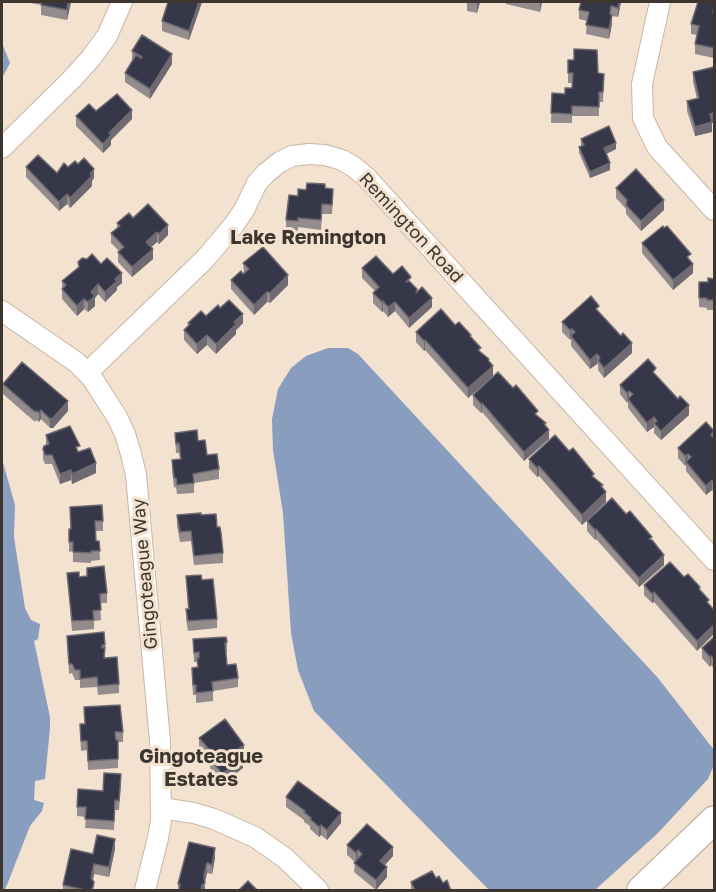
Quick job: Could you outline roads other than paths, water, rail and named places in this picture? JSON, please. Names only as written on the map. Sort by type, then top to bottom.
[{"type":"main road","points":[[641,891],[714,820]]},
{"type":"street","points":[[2,148],[91,58],[116,18],[122,2]]},
{"type":"street","points":[[660,2],[642,84],[643,118],[651,139],[657,147],[714,210]]},
{"type":"street","name":"Remington Road","points":[[87,373],[222,241],[244,210],[257,183],[266,173],[292,156],[325,155],[342,160],[354,167],[383,196],[714,560]]},
{"type":"street","name":"Gingoteague Way","points":[[2,311],[69,356],[87,373],[105,396],[125,434],[136,475],[160,741],[161,808],[158,838],[145,891]]},
{"type":"street","points":[[161,808],[194,813],[214,819],[255,837],[285,858],[318,891]]},
{"type":"water","points":[[2,43],[10,63],[2,78]]},
{"type":"water","points":[[328,348],[348,348],[358,354],[658,678],[714,750],[714,765],[708,779],[657,834],[595,890],[489,890],[314,711],[298,670],[291,633],[283,513],[273,450],[272,419],[278,389],[291,368],[306,356]]},
{"type":"water","points":[[2,459],[15,505],[14,537],[25,608],[31,620],[40,624],[38,639],[34,641],[50,717],[45,779],[35,781],[34,800],[44,803],[42,811],[30,826],[5,890],[2,890]]},
{"type":"district","name":"Lake Remington","points":[[308,238]]},
{"type":"district","name":"Gingoteague Estates","points":[[201,768]]}]
